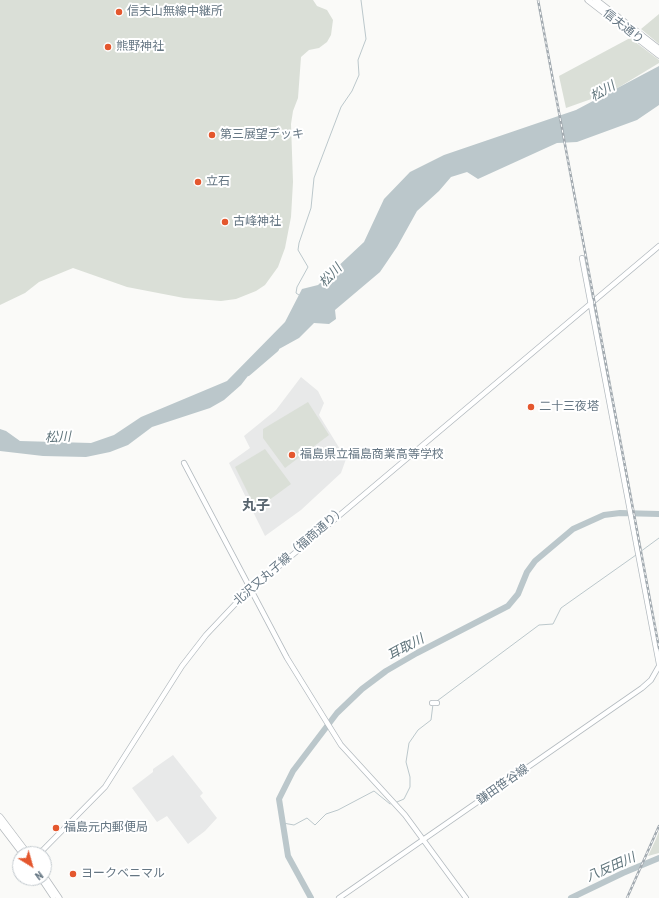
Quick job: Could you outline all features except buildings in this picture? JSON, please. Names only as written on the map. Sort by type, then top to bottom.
[{"type":"highway","name":"信夫通り","points":[[588,0],[659,49]]},
{"type":"highway","name":"信夫通り","points":[[596,0],[659,55]]},
{"type":"highway","points":[[0,817],[22,846]]},
{"type":"highway","points":[[0,824],[17,846]]},
{"type":"highway","points":[[47,886],[55,898]]},
{"type":"highway","points":[[51,886],[59,898]]},
{"type":"street","name":"北沢又丸子線（福商通り）","points":[[47,846],[105,787],[182,666],[211,629],[250,589],[659,246]]},
{"type":"street","points":[[582,258],[659,665]]},
{"type":"street","points":[[184,463],[287,658],[326,722],[341,745],[405,815],[466,898]]},
{"type":"street","name":"鎌田笹谷線","points":[[339,898],[642,688],[651,680],[659,665]]},
{"type":"shaded area","points":[[0,0],[313,0],[317,6],[327,10],[333,20],[331,35],[327,42],[319,48],[309,50],[301,57],[298,98],[293,111],[291,124],[293,182],[291,217],[285,248],[278,267],[265,285],[256,291],[236,299],[221,301],[184,298],[127,287],[73,268],[39,282],[25,293],[0,305]]},
{"type":"shaded area","points":[[659,14],[659,44],[641,29]]},
{"type":"shaded area","points":[[630,38],[659,60],[659,63],[611,92],[566,108],[559,76]]},
{"type":"shaded area","name":"福島県立福島商業高等学校","points":[[301,377],[318,391],[324,403],[319,415],[346,459],[341,473],[301,510],[265,536],[229,463],[250,448],[244,436],[276,410]]},
{"type":"shaded area","points":[[308,402],[329,435],[285,468],[263,438],[263,429]]},
{"type":"shaded area","points":[[265,449],[291,484],[261,506],[254,505],[235,467]]},
{"type":"shaded area","points":[[173,755],[203,793],[200,796],[217,818],[205,831],[188,844],[167,816],[157,822],[132,788],[153,772],[153,769]]},
{"type":"shaded area","points":[[659,831],[659,853],[648,856],[656,839]]},
{"type":"water","points":[[659,66],[659,105],[637,120],[577,142],[557,143],[478,179],[467,172],[451,177],[439,191],[417,211],[397,247],[380,272],[335,310],[336,319],[329,324],[314,323],[299,338],[261,359],[241,385],[224,400],[210,408],[152,427],[128,445],[110,452],[86,457],[43,456],[0,451],[0,429],[6,431],[20,441],[91,443],[114,435],[141,417],[227,381],[285,322],[302,289],[318,285],[364,242],[384,199],[410,172],[444,155],[576,110]]},
{"type":"waterway","points":[[299,295],[296,293],[297,287],[308,267],[298,250],[311,208],[314,178],[341,107],[352,91],[359,75],[358,60],[366,39],[361,0]]},
{"type":"waterway","name":"松川","points":[[248,373],[276,349]]},
{"type":"waterway","name":"耳取川","points":[[311,898],[288,856],[279,799],[293,771],[337,713],[362,689],[386,671],[417,653],[508,606],[518,594],[527,572],[535,561],[573,529],[604,515],[620,513],[659,514]]},
{"type":"waterway","points":[[640,552],[659,538]]},
{"type":"waterway","points":[[437,701],[539,625],[553,624],[561,608],[636,555]]},
{"type":"waterway","points":[[397,802],[404,799],[410,787],[410,777],[406,762],[409,743],[418,730],[431,720],[433,704]]},
{"type":"waterway","points":[[283,823],[294,825],[307,818],[315,825],[326,814],[338,810],[374,791],[390,804]]},
{"type":"waterway","name":"八反田川","points":[[571,898],[623,873],[659,858]]},
{"type":"railway","points":[[538,0],[659,648]]},
{"type":"railway","points":[[627,898],[659,826]]},
{"type":"place","name":"信夫山無線中継所","points":[[119,12]]},
{"type":"place","name":"熊野神社","points":[[108,47]]},
{"type":"place","name":"第三展望デッキ","points":[[212,135]]},
{"type":"place","name":"立石","points":[[198,182]]},
{"type":"place","name":"古峰神社","points":[[225,222]]},
{"type":"place","name":"二十三夜塔","points":[[531,407]]},
{"type":"place","name":"福島県立福島商業高等学校","points":[[292,455]]},
{"type":"place","name":"福島元内郵便局","points":[[56,828]]},
{"type":"place","name":"ヨークベニマル","points":[[73,874]]},
{"type":"district","name":"丸子","points":[[256,506]]}]
